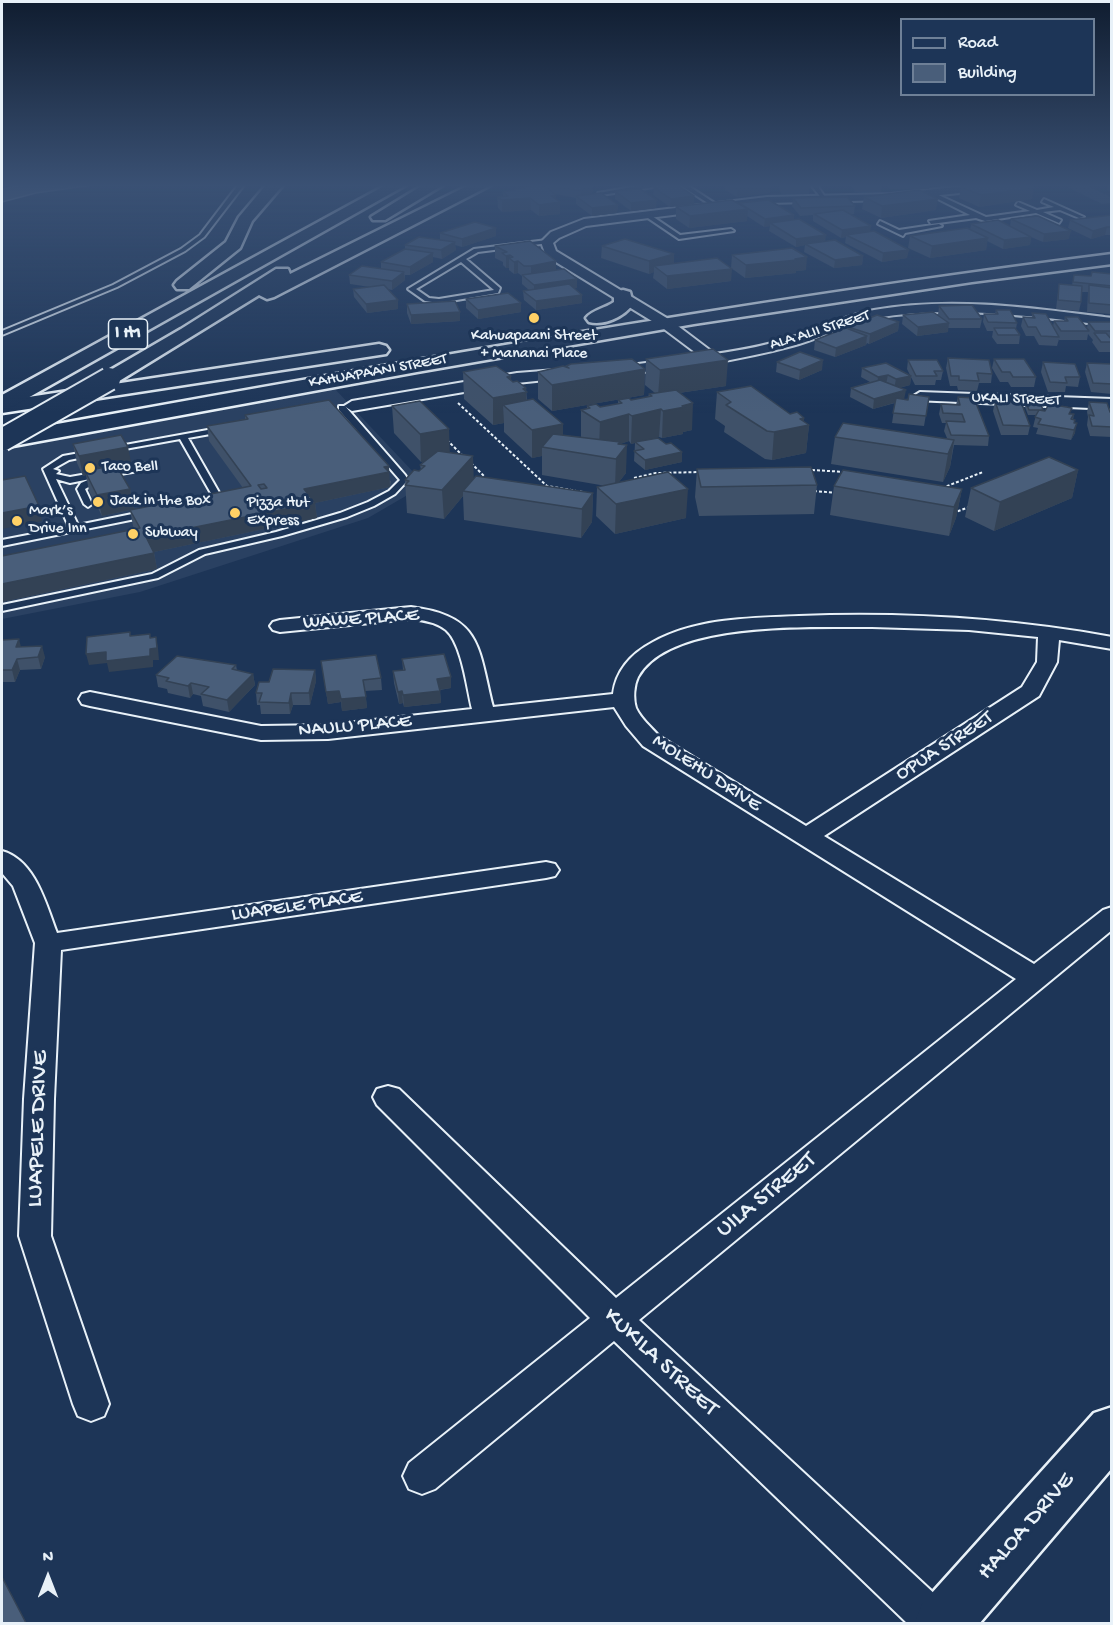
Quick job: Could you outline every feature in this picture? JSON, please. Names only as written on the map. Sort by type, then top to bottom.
[{"type":"main road","points":[[2,394],[170,293],[212,261]]},
{"type":"main road","name":"I H1","points":[[2,405],[261,261]]},
{"type":"main road","points":[[278,281],[311,261]]},
{"type":"main road","points":[[278,281],[320,261]]},
{"type":"main road","name":"KAHUAPAANI STREET","points":[[2,424],[464,339],[645,311],[1017,261]]},
{"type":"main road","name":"KAHUAPAANI STREET","points":[[2,441],[503,349],[715,315],[1099,261]]},
{"type":"main road","name":"I H1","points":[[2,441],[278,281]]},
{"type":"main road","points":[[596,318],[624,304],[623,296]]},
{"type":"main road","points":[[623,330],[657,332],[691,343],[690,329],[715,315]]},
{"type":"main road","points":[[418,345],[464,339]]},
{"type":"main road","points":[[2,405],[394,348]]},
{"type":"main road","name":"HALOA DRIVE","points":[[940,1623],[1112,1430]]},
{"type":"street","points":[[562,261],[665,323],[711,358]]},
{"type":"street","name":"ALA ALII STREET","points":[[347,407],[383,407],[517,378],[711,358],[799,340],[861,317],[918,308],[990,308],[1112,322]]},
{"type":"street","name":"UKALI STREET","points":[[920,397],[1112,404]]},
{"type":"street","name":"WAWE PLACE","points":[[280,626],[411,613],[444,620],[456,628],[464,639],[484,714]]},
{"type":"street","points":[[623,699],[626,683],[632,672],[652,651],[684,635],[727,626],[927,621],[1012,627],[1112,643]]},
{"type":"street","name":"OPUA STREET","points":[[806,837],[1031,691],[1047,662],[1049,632]]},
{"type":"street","name":"NAULU PLACE","points":[[90,699],[261,734],[328,732],[623,699]]},
{"type":"street","name":"MOLEHU DRIVE","points":[[623,699],[631,718],[651,741],[1036,978]]},
{"type":"street","name":"LUAPELE DRIVE","points":[[2,859],[25,883],[48,943],[39,1099],[35,1236],[91,1404]]},
{"type":"street","name":"LUAPELE PLACE","points":[[48,943],[546,870]]},
{"type":"street","name":"UILA STREET","points":[[422,1476],[1112,916]]},
{"type":"street","name":"KUKILA STREET","points":[[388,1097],[614,1319],[940,1623]]},
{"type":"lane","points":[[2,333],[115,286],[163,261]]},
{"type":"lane","points":[[459,261],[411,289],[427,300],[439,301],[498,290],[464,261]]},
{"type":"lane","points":[[2,608],[155,576],[190,556],[202,552],[356,511],[396,489],[404,480],[347,407],[331,410]]},
{"type":"lane","points":[[50,476],[70,462],[238,427]]},
{"type":"lane","points":[[183,437],[218,496],[210,502],[199,504]]},
{"type":"lane","points":[[50,476],[69,480],[151,468],[96,480],[84,485],[81,489],[98,524]]},
{"type":"lane","points":[[50,476],[75,529]]},
{"type":"lane","points":[[2,543],[159,512]]},
{"type":"path","points":[[458,403],[547,486],[583,492]]},
{"type":"path","points":[[446,438],[484,476],[478,483]]},
{"type":"path","points":[[651,469],[656,473]]},
{"type":"path","points":[[813,470],[853,473]]},
{"type":"path","points":[[634,478],[656,473],[703,472]]},
{"type":"path","points":[[941,488],[983,472]]},
{"type":"path","points":[[540,494],[547,486]]},
{"type":"path","points":[[814,491],[838,493]]},
{"type":"path","points":[[943,511],[955,513],[977,504]]},
{"type":"shaded area","points":[[334,388],[417,476],[420,484],[411,493],[368,518],[140,592],[2,619],[2,450]]},
{"type":"building","points":[[383,261],[420,261],[410,267],[381,262]]},
{"type":"building","points":[[513,261],[556,261],[531,266],[524,266],[518,261]]},
{"type":"building","points":[[695,261],[721,261],[732,269],[667,276],[654,266]]},
{"type":"building","points":[[740,261],[788,261],[746,265]]},
{"type":"building","points":[[362,266],[404,272],[392,281],[349,275]]},
{"type":"building","points":[[564,269],[577,279],[534,285],[522,275]]},
{"type":"building","points":[[1092,272],[1112,274],[1112,286],[1073,282],[1074,275],[1091,276]]},
{"type":"building","points":[[569,284],[582,295],[536,301],[523,291]]},
{"type":"building","points":[[1059,284],[1082,286],[1081,302],[1058,300]]},
{"type":"building","points":[[384,285],[398,300],[366,304],[353,289]]},
{"type":"building","points":[[1089,285],[1112,288],[1112,305],[1089,303]]},
{"type":"building","points":[[508,293],[521,303],[478,310],[466,299]]},
{"type":"building","points":[[455,301],[460,312],[411,315],[407,304]]},
{"type":"building","points":[[972,305],[982,319],[949,319],[939,306]]},
{"type":"building","points":[[996,310],[1010,310],[1017,323],[988,322],[984,314],[998,314]]},
{"type":"building","points":[[933,312],[949,323],[918,327],[903,315]]},
{"type":"building","points":[[1032,313],[1046,314],[1059,337],[1041,336],[1036,327],[1028,327],[1023,317],[1035,318]]},
{"type":"building","points":[[877,315],[899,322],[870,334],[848,327]]},
{"type":"building","points":[[1065,317],[1078,317],[1089,331],[1061,331],[1054,321],[1068,321]]},
{"type":"building","points":[[1088,322],[1112,322],[1112,331],[1095,331]]},
{"type":"building","points":[[846,328],[867,336],[836,348],[815,340]]},
{"type":"building","points":[[994,328],[1015,328],[1020,335],[998,335]]},
{"type":"building","points":[[1094,333],[1106,333],[1112,342],[1101,342]]},
{"type":"building","points":[[713,349],[728,360],[660,370],[646,359]]},
{"type":"building","points":[[800,352],[823,360],[800,370],[777,362]]},
{"type":"building","points":[[948,358],[989,360],[992,374],[977,373],[979,381],[959,380],[959,376],[951,376]]},
{"type":"building","points":[[632,359],[645,369],[552,385],[538,372],[563,366],[569,368],[566,366],[571,364]]},
{"type":"building","points":[[994,359],[1024,359],[1036,377],[1013,377],[1010,372],[1002,372]]},
{"type":"building","points":[[908,360],[937,360],[943,371],[934,371],[937,376],[916,376]]},
{"type":"building","points":[[1043,362],[1075,364],[1080,377],[1065,377],[1067,383],[1050,382]]},
{"type":"building","points":[[886,363],[911,376],[896,379],[888,375],[878,377],[862,368]]},
{"type":"building","points":[[1087,363],[1112,364],[1112,384],[1093,383]]},
{"type":"building","points":[[496,366],[511,376],[507,377],[513,382],[517,381],[526,388],[523,389],[527,392],[493,398],[463,372]]},
{"type":"building","points":[[880,380],[906,390],[874,399],[851,388]]},
{"type":"building","points":[[751,386],[790,414],[797,412],[804,418],[800,419],[809,425],[774,432],[767,431],[726,405],[731,402],[717,392]]},
{"type":"building","points":[[676,390],[693,403],[682,406],[685,407],[663,411],[661,409],[632,416],[629,414],[600,422],[581,410],[596,404],[600,407],[622,403],[618,400],[629,398],[631,400],[652,396],[649,394]]},
{"type":"building","points":[[909,394],[929,397],[926,416],[893,413],[896,398],[908,400]]},
{"type":"building","points":[[958,397],[974,398],[989,436],[951,435],[946,421],[965,422],[962,414],[943,413],[941,404],[960,405]]},
{"type":"building","points":[[533,399],[563,424],[532,430],[503,405]]},
{"type":"building","points":[[329,400],[389,466],[384,467],[389,472],[304,489],[315,503],[146,537],[154,553],[2,584],[2,556],[140,528],[130,510],[251,486],[207,426],[248,419],[245,415]],"holes":[[[264,484],[267,488],[261,489],[258,485]]]},
{"type":"building","points":[[420,401],[449,429],[420,434],[392,406]]},
{"type":"building","points":[[995,401],[1021,402],[1030,426],[1003,425]]},
{"type":"building","points":[[1026,402],[1040,402],[1043,410],[1029,410]]},
{"type":"building","points":[[1089,402],[1107,403],[1112,412],[1112,427],[1092,426],[1089,415],[1094,416]]},
{"type":"building","points":[[1049,404],[1072,408],[1069,414],[1074,414],[1071,419],[1077,423],[1074,430],[1038,424],[1041,419],[1035,417],[1039,410],[1045,411]]},
{"type":"building","points":[[843,423],[954,440],[948,454],[835,437]]},
{"type":"building","points":[[553,434],[620,442],[618,444],[627,445],[616,459],[542,447]]},
{"type":"building","points":[[121,435],[128,447],[79,456],[73,444]]},
{"type":"building","points":[[658,438],[666,444],[671,443],[682,452],[645,460],[634,451],[644,449],[635,442]]},
{"type":"building","points":[[438,451],[473,456],[442,490],[405,485],[409,481],[405,480],[414,470],[419,471],[425,466],[420,465]]},
{"type":"building","points":[[1049,457],[1078,470],[1000,502],[971,488]]},
{"type":"building","points":[[116,465],[130,489],[97,495],[85,471]]},
{"type":"building","points":[[811,467],[817,485],[701,487],[697,469]]},
{"type":"building","points":[[843,470],[962,489],[954,507],[834,486]]},
{"type":"building","points":[[668,472],[688,489],[616,504],[597,487]]},
{"type":"building","points":[[25,476],[39,506],[2,513],[2,480]]},
{"type":"building","points":[[476,476],[593,493],[582,509],[463,491]]},
{"type":"building","points":[[130,632],[130,636],[150,634],[150,638],[156,637],[157,648],[150,649],[150,656],[106,661],[106,652],[86,654],[87,637]]},
{"type":"building","points":[[19,639],[16,647],[42,646],[38,657],[17,659],[12,670],[2,670],[2,640]]},
{"type":"building","points":[[444,654],[451,677],[437,679],[440,691],[403,695],[402,691],[398,692],[393,671],[405,670],[402,659]]},
{"type":"building","points":[[376,655],[381,678],[363,680],[366,697],[341,699],[339,691],[326,692],[321,661]]},
{"type":"building","points":[[177,656],[236,665],[232,669],[253,674],[227,700],[201,694],[209,687],[191,683],[188,686],[166,681],[169,678],[156,675]]},
{"type":"building","points":[[273,669],[315,670],[309,693],[291,693],[289,703],[259,702],[262,693],[256,693],[259,682],[269,682]]},
{"type":"building","points":[[2,1577],[26,1623],[2,1623]]},
{"type":"place","name":"Kahuapaani Street + Mananai Place","points":[[534,318]]},
{"type":"place","name":"Taco Bell","points":[[90,468]]},
{"type":"place","name":"Jack in the Box","points":[[98,502]]},
{"type":"place","name":"Pizza Hut Express","points":[[235,513]]},
{"type":"place","name":"Mark’s Drive Inn","points":[[17,521]]},
{"type":"place","name":"Subway","points":[[133,534]]}]
